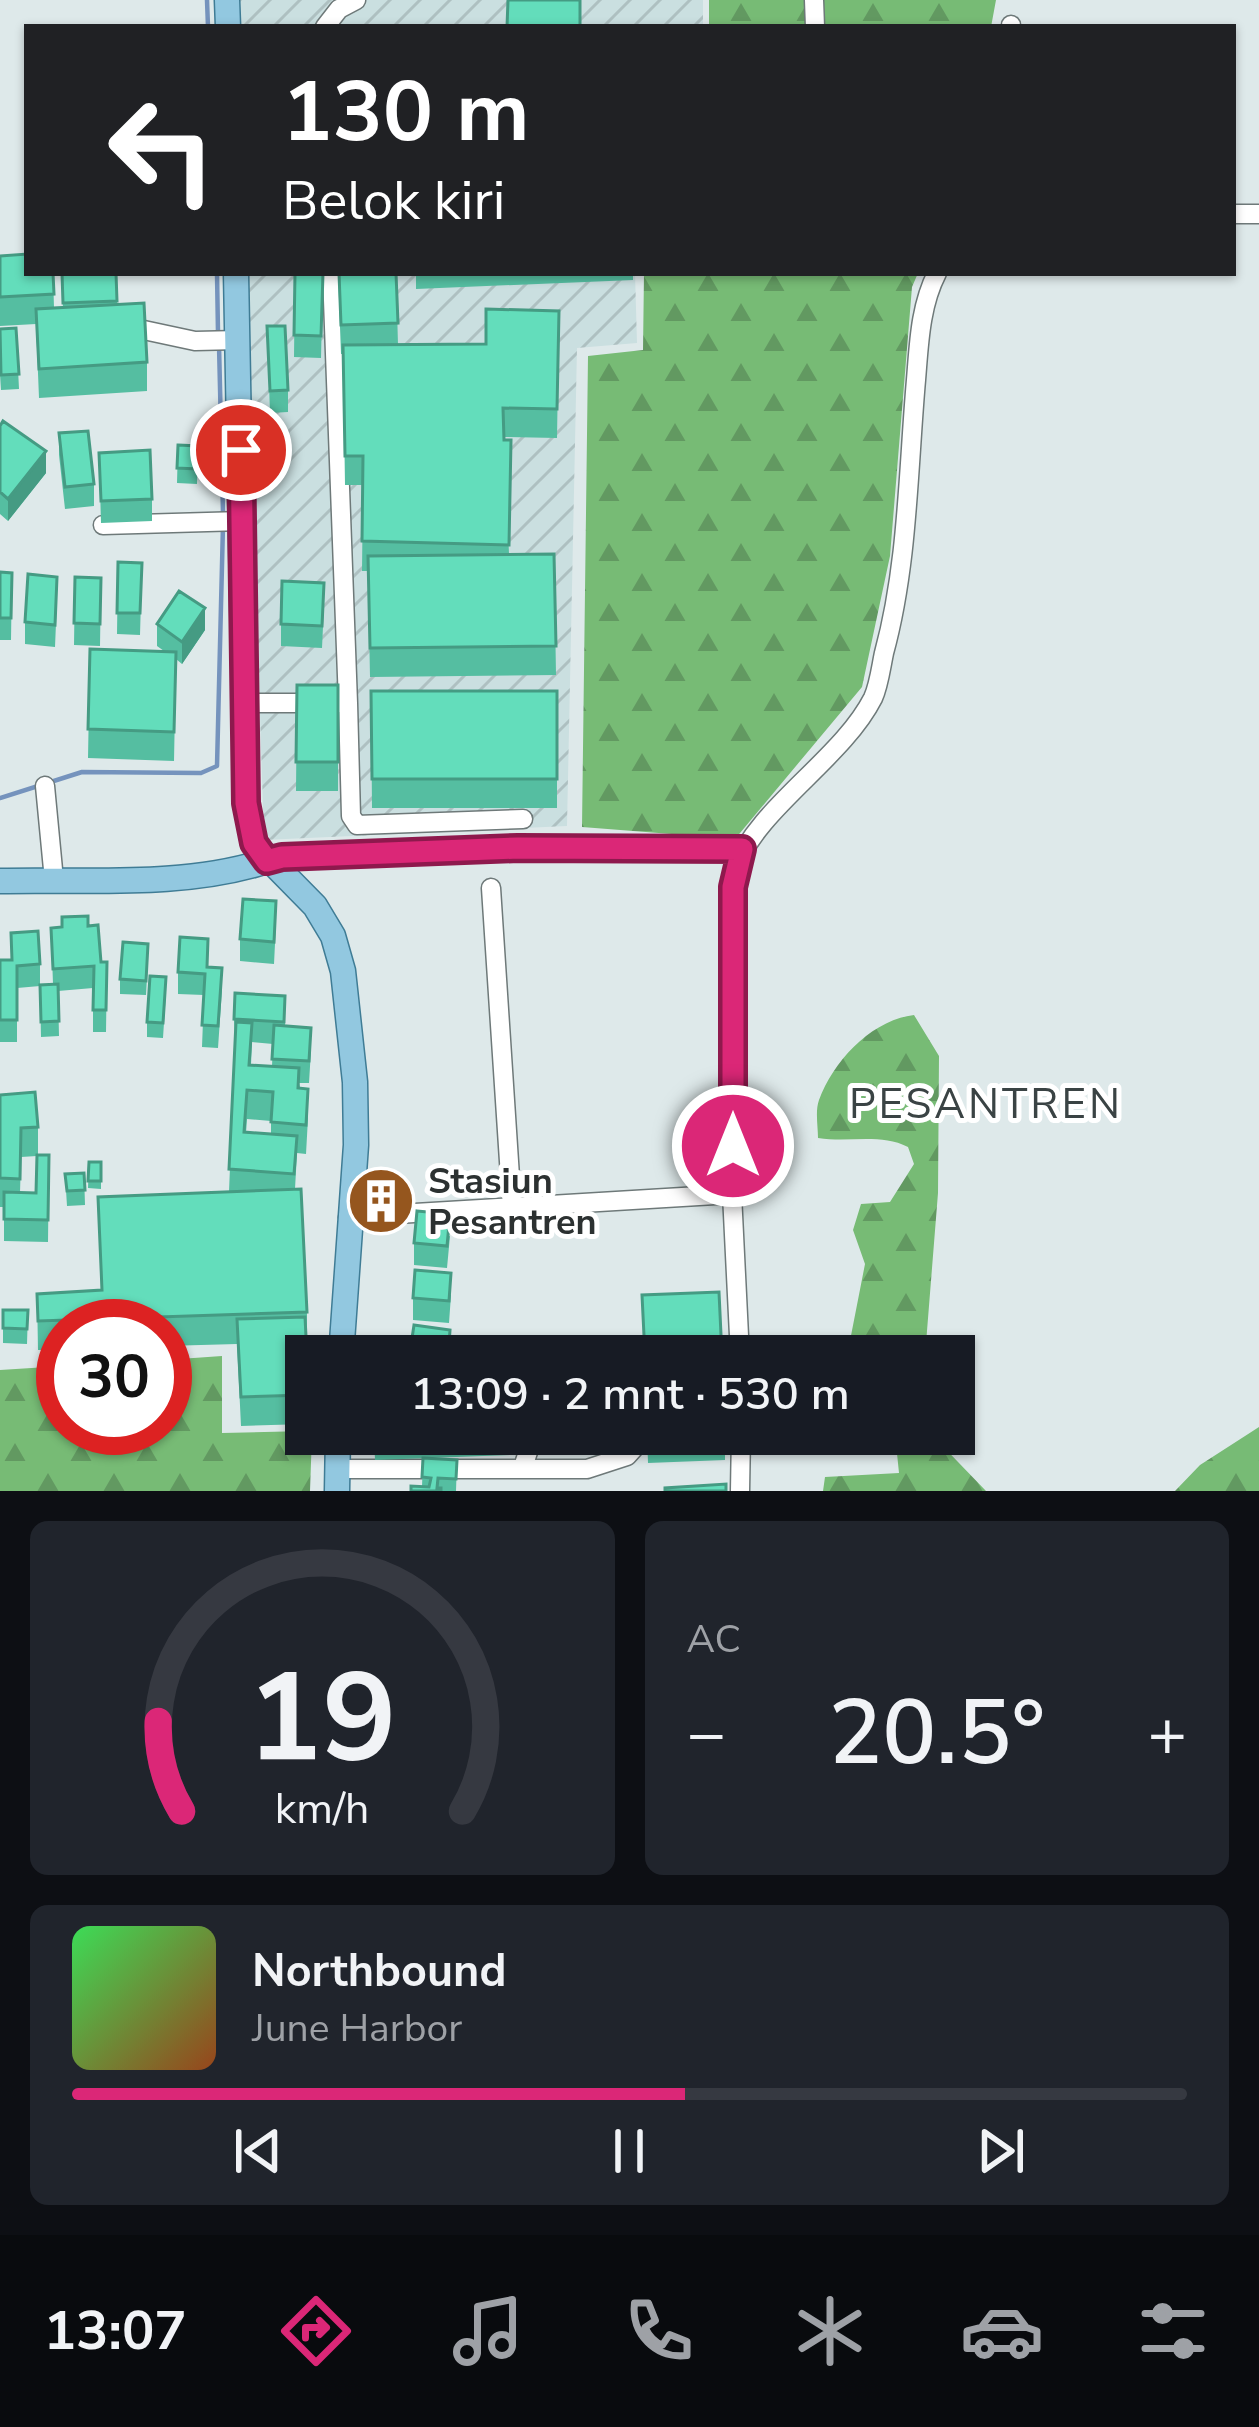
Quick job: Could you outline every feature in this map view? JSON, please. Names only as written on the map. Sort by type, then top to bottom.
[{"type":"main road","points":[[236,276],[230,341],[242,521],[248,827],[267,861],[315,906],[340,952],[356,1112],[342,1335]]},
{"type":"main road","points":[[0,881],[52,860],[186,877],[267,861]]},
{"type":"street","points":[[327,24],[338,9],[356,0]]},
{"type":"street","points":[[332,276],[351,816],[357,825],[523,819]]},
{"type":"street","points":[[739,1335],[732,1194],[733,887],[742,849],[814,773],[873,698],[899,599],[920,338],[927,292],[936,276]]},
{"type":"street","points":[[108,327],[128,325],[195,341],[230,341]]},
{"type":"street","points":[[103,525],[242,521]]},
{"type":"street","points":[[244,703],[347,704]]},
{"type":"street","points":[[44,786],[52,860]]},
{"type":"street","points":[[267,861],[518,848],[742,849]]},
{"type":"street","points":[[491,888],[512,1207]]},
{"type":"street","points":[[348,1217],[732,1194]]},
{"type":"street","points":[[524,1467],[528,1455]]},
{"type":"street","points":[[337,1480],[524,1467],[587,1468],[623,1455]]},
{"type":"street","points":[[740,1491],[741,1455]]},
{"type":"shaded area","points":[[237,0],[703,0],[703,24],[238,24]]},
{"type":"shaded area","points":[[246,276],[635,276],[637,343],[577,348],[567,826],[264,840]]},
{"type":"green space","points":[[709,0],[996,0],[992,24],[709,24]]},
{"type":"green space","points":[[644,276],[917,276],[912,287],[890,556],[862,687],[735,839],[582,827],[588,356],[643,350]]},
{"type":"green space","points":[[914,1015],[939,1056],[938,1193],[927,1335],[851,1335],[865,1264],[853,1230],[861,1204],[890,1202],[914,1164],[908,1147],[897,1143],[818,1138],[818,1104],[834,1071],[856,1044],[898,1018]]},
{"type":"green space","points":[[222,1356],[222,1433],[285,1432],[285,1455],[311,1455],[310,1491],[0,1491],[0,1370],[36,1368],[36,1455],[192,1455],[192,1358]]},
{"type":"green space","points":[[1259,1427],[1259,1491],[1175,1491],[1200,1465]]},
{"type":"green space","points":[[897,1455],[951,1455],[986,1491],[823,1491],[825,1477],[899,1473]]},
{"type":"building","points":[[508,0],[580,0],[580,24],[507,24]]},
{"type":"building","points":[[24,254],[24,276],[53,276],[54,294],[0,297],[0,256]]},
{"type":"building","points":[[62,276],[116,276],[117,301],[63,303]]},
{"type":"building","points":[[295,276],[323,276],[321,336],[294,335]]},
{"type":"building","points":[[339,276],[396,276],[398,323],[341,325]]},
{"type":"building","points":[[144,303],[147,362],[39,369],[36,309]]},
{"type":"building","points":[[486,309],[559,311],[557,409],[503,408],[504,440],[511,440],[509,545],[362,541],[363,456],[345,456],[343,345],[486,344]]},
{"type":"building","points":[[267,326],[285,326],[288,390],[270,391]]},
{"type":"building","points":[[16,328],[19,374],[1,375],[0,329]]},
{"type":"building","points":[[3,421],[46,451],[8,499],[0,492]]},
{"type":"building","points":[[88,431],[94,484],[65,487],[59,433]]},
{"type":"building","points":[[178,445],[198,446],[197,469],[177,468]]},
{"type":"building","points":[[150,450],[152,499],[101,501],[99,453]]},
{"type":"building","points":[[554,554],[556,646],[370,648],[368,556]]},
{"type":"building","points":[[118,562],[142,563],[140,613],[117,613]]},
{"type":"building","points":[[0,572],[12,573],[11,618],[0,618]]},
{"type":"building","points":[[28,574],[57,577],[55,625],[25,622]]},
{"type":"building","points":[[75,577],[101,578],[100,624],[74,623]]},
{"type":"building","points":[[282,581],[324,583],[322,626],[281,624]]},
{"type":"building","points":[[179,591],[205,608],[182,642],[157,624]]},
{"type":"building","points":[[90,649],[176,652],[174,732],[88,729]]},
{"type":"building","points":[[297,685],[338,685],[338,762],[296,762]]},
{"type":"building","points":[[371,691],[557,691],[557,779],[372,779]]},
{"type":"building","points":[[243,899],[276,901],[274,942],[240,939]]},
{"type":"building","points":[[88,916],[88,926],[98,925],[101,962],[107,962],[106,1010],[93,1010],[94,966],[53,969],[51,928],[62,927],[62,917]]},
{"type":"building","points":[[38,931],[40,964],[17,966],[17,1020],[0,1020],[0,960],[12,960],[11,933]]},
{"type":"building","points":[[180,937],[208,939],[207,967],[222,968],[218,1026],[202,1025],[205,974],[178,972]]},
{"type":"building","points":[[123,942],[148,944],[146,981],[120,979]]},
{"type":"building","points":[[150,976],[166,977],[163,1023],[147,1022]]},
{"type":"building","points":[[58,984],[59,1021],[41,1022],[40,985]]},
{"type":"building","points":[[235,993],[285,996],[284,1022],[234,1019]]},
{"type":"building","points":[[236,1022],[252,1023],[249,1065],[299,1068],[298,1088],[308,1089],[306,1125],[271,1122],[273,1092],[247,1090],[244,1132],[297,1136],[294,1174],[229,1169]]},
{"type":"building","points":[[274,1025],[311,1028],[309,1061],[272,1059]]},
{"type":"building","points":[[35,1092],[38,1127],[21,1128],[20,1179],[0,1178],[0,1095]]},
{"type":"building","points":[[37,1155],[49,1155],[48,1220],[4,1219],[4,1192],[36,1193]]},
{"type":"building","points":[[89,1162],[101,1162],[101,1181],[88,1181]]},
{"type":"building","points":[[84,1173],[85,1190],[67,1191],[65,1174]]},
{"type":"building","name":"Stasiun Pesantren","points":[[393,1182],[394,1204],[370,1205],[369,1183]]},
{"type":"building","points":[[301,1189],[307,1312],[192,1316],[192,1299],[37,1299],[37,1294],[102,1290],[98,1197]]},
{"type":"building","points":[[417,1211],[450,1214],[447,1246],[414,1243]]},
{"type":"building","points":[[415,1270],[451,1273],[449,1301],[413,1298]]},
{"type":"building","points":[[719,1292],[721,1335],[644,1335],[642,1295]]},
{"type":"building","points":[[3,1310],[28,1310],[27,1329],[3,1328]]},
{"type":"building","points":[[305,1317],[306,1335],[285,1335],[285,1396],[241,1397],[237,1319]]},
{"type":"building","points":[[414,1325],[450,1330],[450,1335],[412,1335]]},
{"type":"building","points":[[423,1458],[457,1460],[456,1479],[438,1478],[441,1491],[411,1491],[411,1486],[429,1487],[431,1478],[422,1477]]},
{"type":"building","points":[[726,1484],[726,1491],[665,1491],[665,1488]]},
{"type":"waterway","points":[[207,0],[208,24]]},
{"type":"waterway","points":[[217,276],[218,333]]},
{"type":"waterway","points":[[219,345],[223,513]]},
{"type":"waterway","points":[[0,798],[82,772],[201,773],[217,766],[223,525]]},
{"type":"place","name":"Stasiun Pesantren","points":[[381,1201]]},
{"type":"district","name":"PESANTREN","points":[[986,1103]]},
{"type":"route","points":[[241,450],[246,803],[254,843],[267,861],[518,848],[742,849],[733,887],[733,1146]]}]
